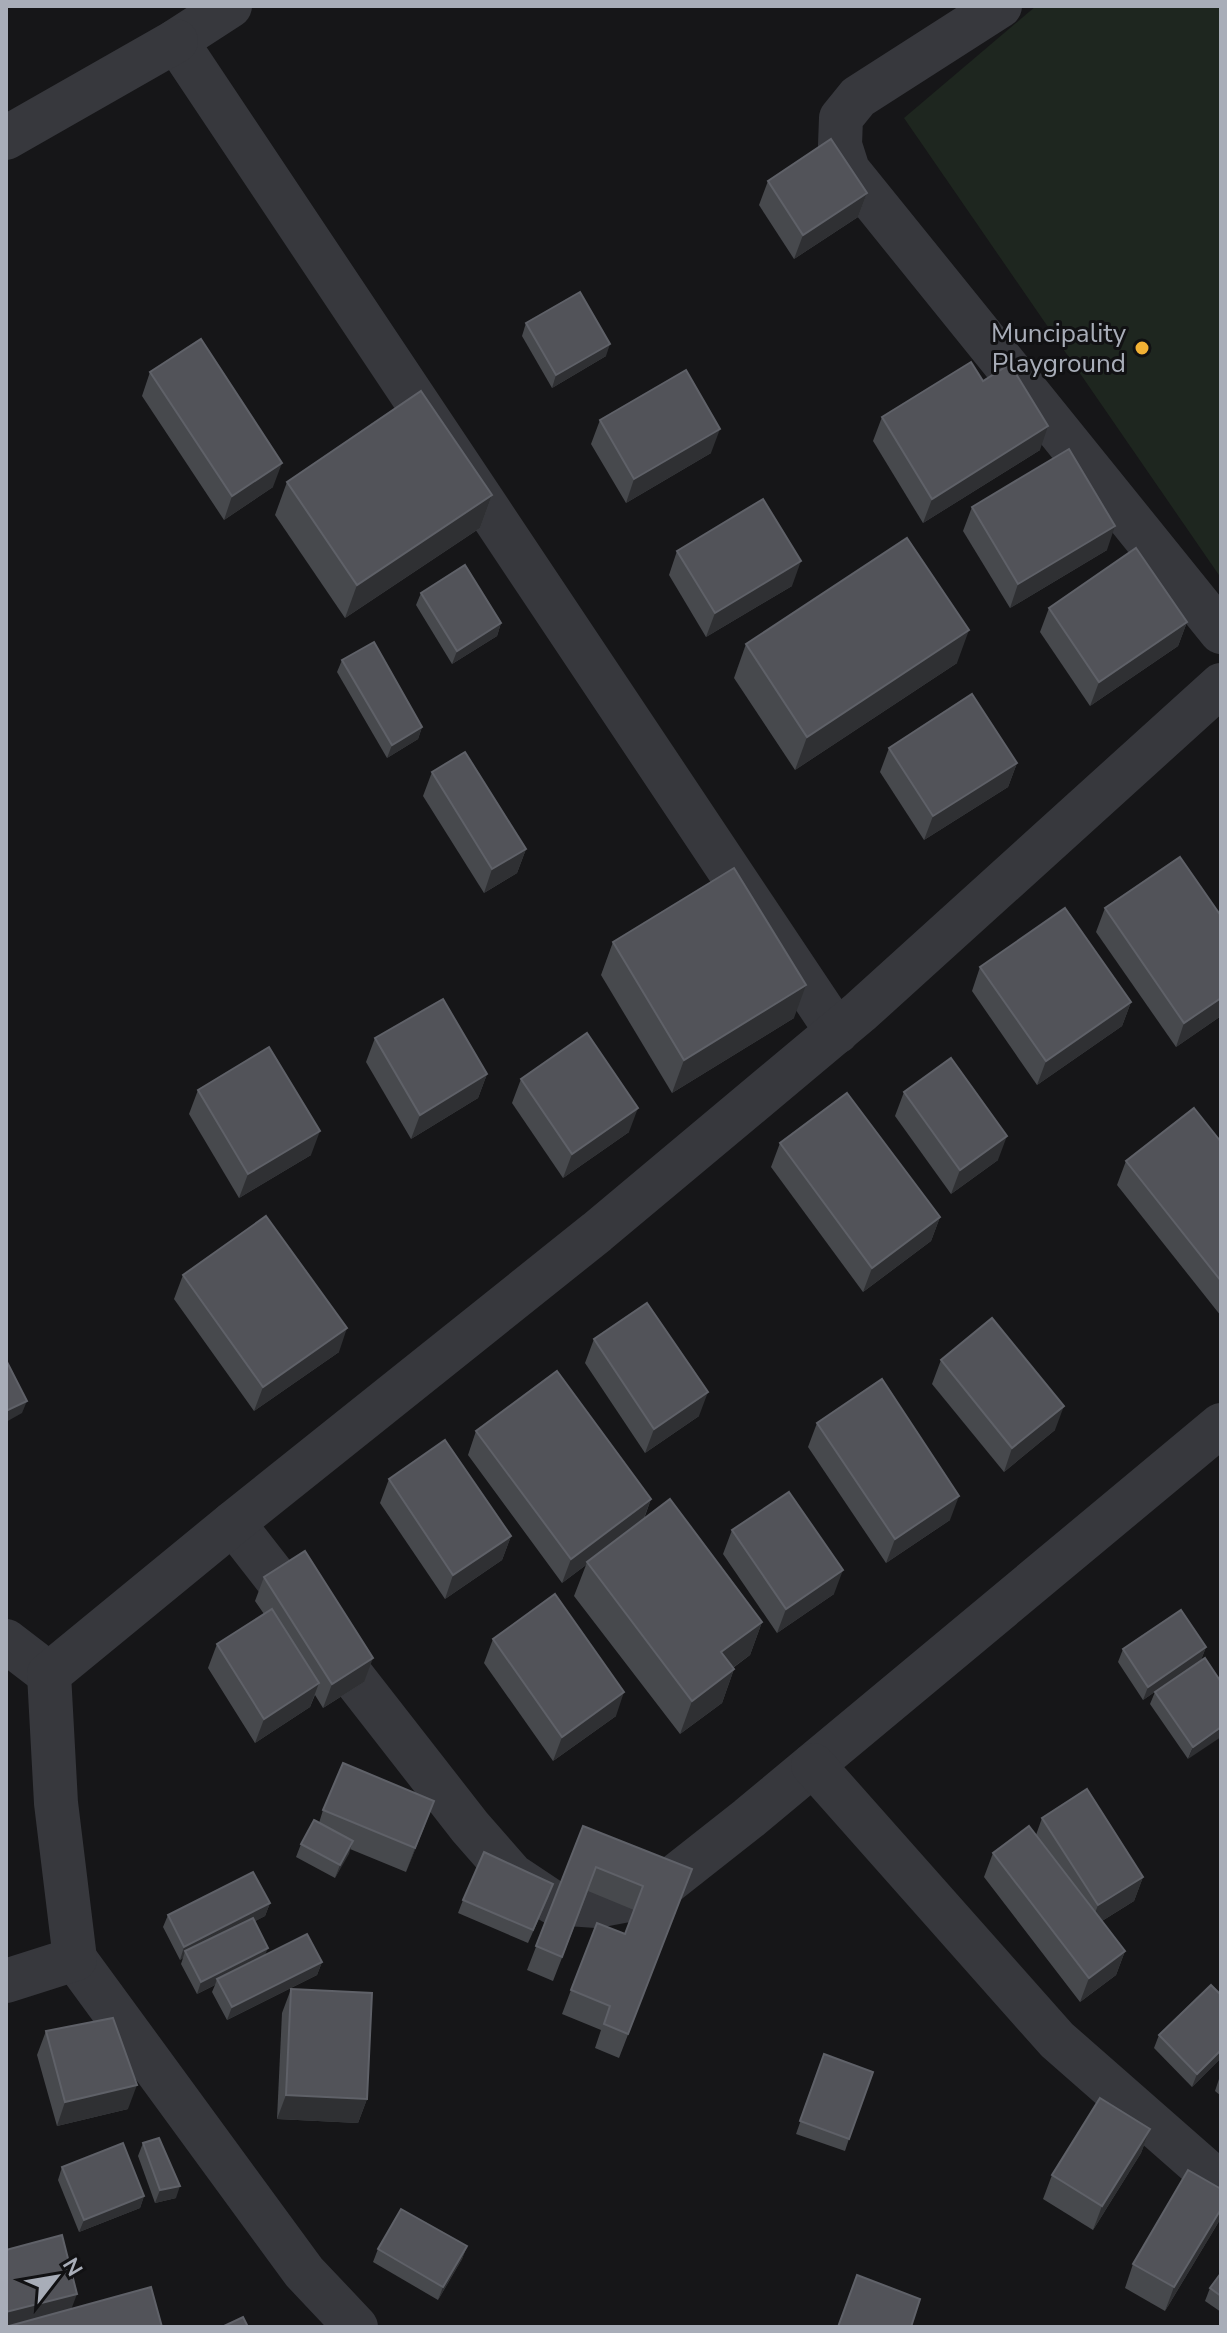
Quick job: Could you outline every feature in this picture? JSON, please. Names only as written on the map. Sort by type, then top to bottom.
[{"type":"street","points":[[6,138],[176,41],[230,6]]},
{"type":"street","points":[[1000,6],[858,97],[841,118],[840,145],[848,170],[1221,632]]},
{"type":"street","points":[[176,41],[837,1032]]},
{"type":"street","points":[[49,1674],[597,1232],[837,1032],[1221,685]]},
{"type":"street","points":[[233,1523],[470,1827],[512,1875],[554,1903],[597,1906],[650,1896],[813,1765],[1221,1425]]},
{"type":"street","points":[[6,1641],[49,1674],[56,1803],[75,1959],[304,2272],[357,2327]]},
{"type":"street","points":[[813,1765],[1057,2040],[1221,2184]]},
{"type":"street","points":[[6,1981],[75,1959]]},
{"type":"shaded area","name":"Muncipality Playground","points":[[1036,6],[1221,6],[1221,578],[904,118]]},
{"type":"building","points":[[831,139],[867,193],[803,235],[768,181]]},
{"type":"building","points":[[580,292],[610,344],[556,375],[526,323]]},
{"type":"building","points":[[201,339],[282,463],[232,496],[150,372]]},
{"type":"building","points":[[971,362],[983,381],[1010,364],[1048,426],[932,499],[882,417]]},
{"type":"building","points":[[686,370],[720,429],[634,479],[600,420]]},
{"type":"building","points":[[421,391],[492,495],[357,585],[287,482]]},
{"type":"building","points":[[1069,449],[1115,526],[1018,584],[972,507]]},
{"type":"building","points":[[763,499],[801,561],[715,613],[677,551]]},
{"type":"building","points":[[907,538],[969,630],[807,737],[746,644]]},
{"type":"building","points":[[1136,548],[1187,622],[1099,682],[1049,608]]},
{"type":"building","points":[[465,565],[501,623],[457,651],[421,593]]},
{"type":"building","points":[[374,642],[422,727],[392,745],[342,660]]},
{"type":"building","points":[[972,694],[1017,763],[933,816],[889,748]]},
{"type":"building","points":[[465,752],[526,849],[492,869],[432,772]]},
{"type":"building","points":[[1180,857],[1221,916],[1221,998],[1184,1023],[1105,908]]},
{"type":"building","points":[[734,868],[806,985],[684,1060],[613,942]]},
{"type":"building","points":[[1065,908],[1131,1002],[1046,1061],[980,967]]},
{"type":"building","points":[[443,999],[487,1074],[420,1115],[375,1038]]},
{"type":"building","points":[[587,1033],[638,1108],[572,1154],[521,1079]]},
{"type":"building","points":[[269,1047],[320,1131],[248,1174],[198,1090]]},
{"type":"building","points":[[951,1058],[1007,1136],[960,1170],[904,1092]]},
{"type":"building","points":[[847,1093],[940,1217],[872,1268],[780,1143]]},
{"type":"building","points":[[1194,1108],[1221,1142],[1221,1281],[1126,1161]]},
{"type":"building","points":[[266,1216],[347,1328],[263,1387],[183,1275]]},
{"type":"building","points":[[647,1303],[708,1392],[654,1429],[594,1339]]},
{"type":"building","points":[[992,1318],[1064,1406],[1012,1448],[941,1360]]},
{"type":"building","points":[[6,1360],[27,1401],[6,1411]]},
{"type":"building","points":[[557,1371],[651,1499],[571,1559],[476,1431]]},
{"type":"building","points":[[882,1379],[959,1496],[895,1539],[817,1423]]},
{"type":"building","points":[[445,1440],[511,1536],[453,1575],[389,1479]]},
{"type":"building","points":[[789,1492],[843,1570],[786,1609],[732,1530]]},
{"type":"building","points":[[670,1499],[762,1622],[721,1652],[734,1669],[692,1701],[587,1562]]},
{"type":"building","points":[[305,1551],[373,1658],[332,1684],[264,1577]]},
{"type":"building","points":[[555,1594],[624,1692],[562,1737],[493,1639]]},
{"type":"building","points":[[272,1609],[319,1683],[264,1719],[217,1644]]},
{"type":"building","points":[[1181,1610],[1206,1647],[1148,1687],[1123,1649]]},
{"type":"building","points":[[1205,1658],[1221,1682],[1221,1727],[1193,1747],[1155,1692]]},
{"type":"building","points":[[343,1763],[434,1801],[415,1848],[323,1810]]},
{"type":"building","points":[[1087,1789],[1143,1877],[1098,1905],[1042,1818]]},
{"type":"building","points":[[314,1820],[353,1841],[340,1865],[301,1844]]},
{"type":"building","points":[[583,1826],[692,1869],[628,2034],[604,2024],[610,2006],[571,1990],[597,1923],[625,1934],[643,1886],[596,1867],[562,1957],[536,1946]]},
{"type":"building","points":[[1029,1826],[1125,1951],[1089,1978],[993,1853]]},
{"type":"building","points":[[484,1852],[553,1884],[533,1930],[463,1900]]},
{"type":"building","points":[[253,1872],[270,1903],[184,1947],[168,1915]]},
{"type":"building","points":[[253,1918],[268,1948],[201,1982],[185,1951]]},
{"type":"building","points":[[307,1934],[322,1962],[232,2007],[217,1979]]},
{"type":"building","points":[[1211,1985],[1221,1995],[1221,2050],[1197,2074],[1159,2035]]},
{"type":"building","points":[[291,1989],[372,1993],[367,2099],[286,2095]]},
{"type":"building","points":[[113,2018],[137,2085],[65,2102],[46,2031]]},
{"type":"building","points":[[824,2054],[873,2072],[849,2139],[800,2121]]},
{"type":"building","points":[[1100,2098],[1150,2129],[1102,2206],[1052,2175]]},
{"type":"building","points":[[159,2138],[180,2186],[160,2190],[143,2143]]},
{"type":"building","points":[[123,2143],[144,2196],[84,2220],[62,2167]]},
{"type":"building","points":[[1188,2170],[1221,2189],[1221,2209],[1174,2287],[1133,2264]]},
{"type":"building","points":[[401,2209],[467,2246],[443,2287],[378,2249]]},
{"type":"building","points":[[62,2235],[77,2294],[6,2312],[6,2250]]},
{"type":"building","points":[[1221,2273],[1221,2296],[1210,2288]]},
{"type":"building","points":[[857,2275],[920,2299],[911,2327],[838,2327]]},
{"type":"building","points":[[151,2287],[162,2327],[9,2327],[9,2326]]},
{"type":"building","points":[[243,2317],[248,2327],[222,2327]]},
{"type":"place","name":"Muncipality Playground","points":[[1142,348]]}]
